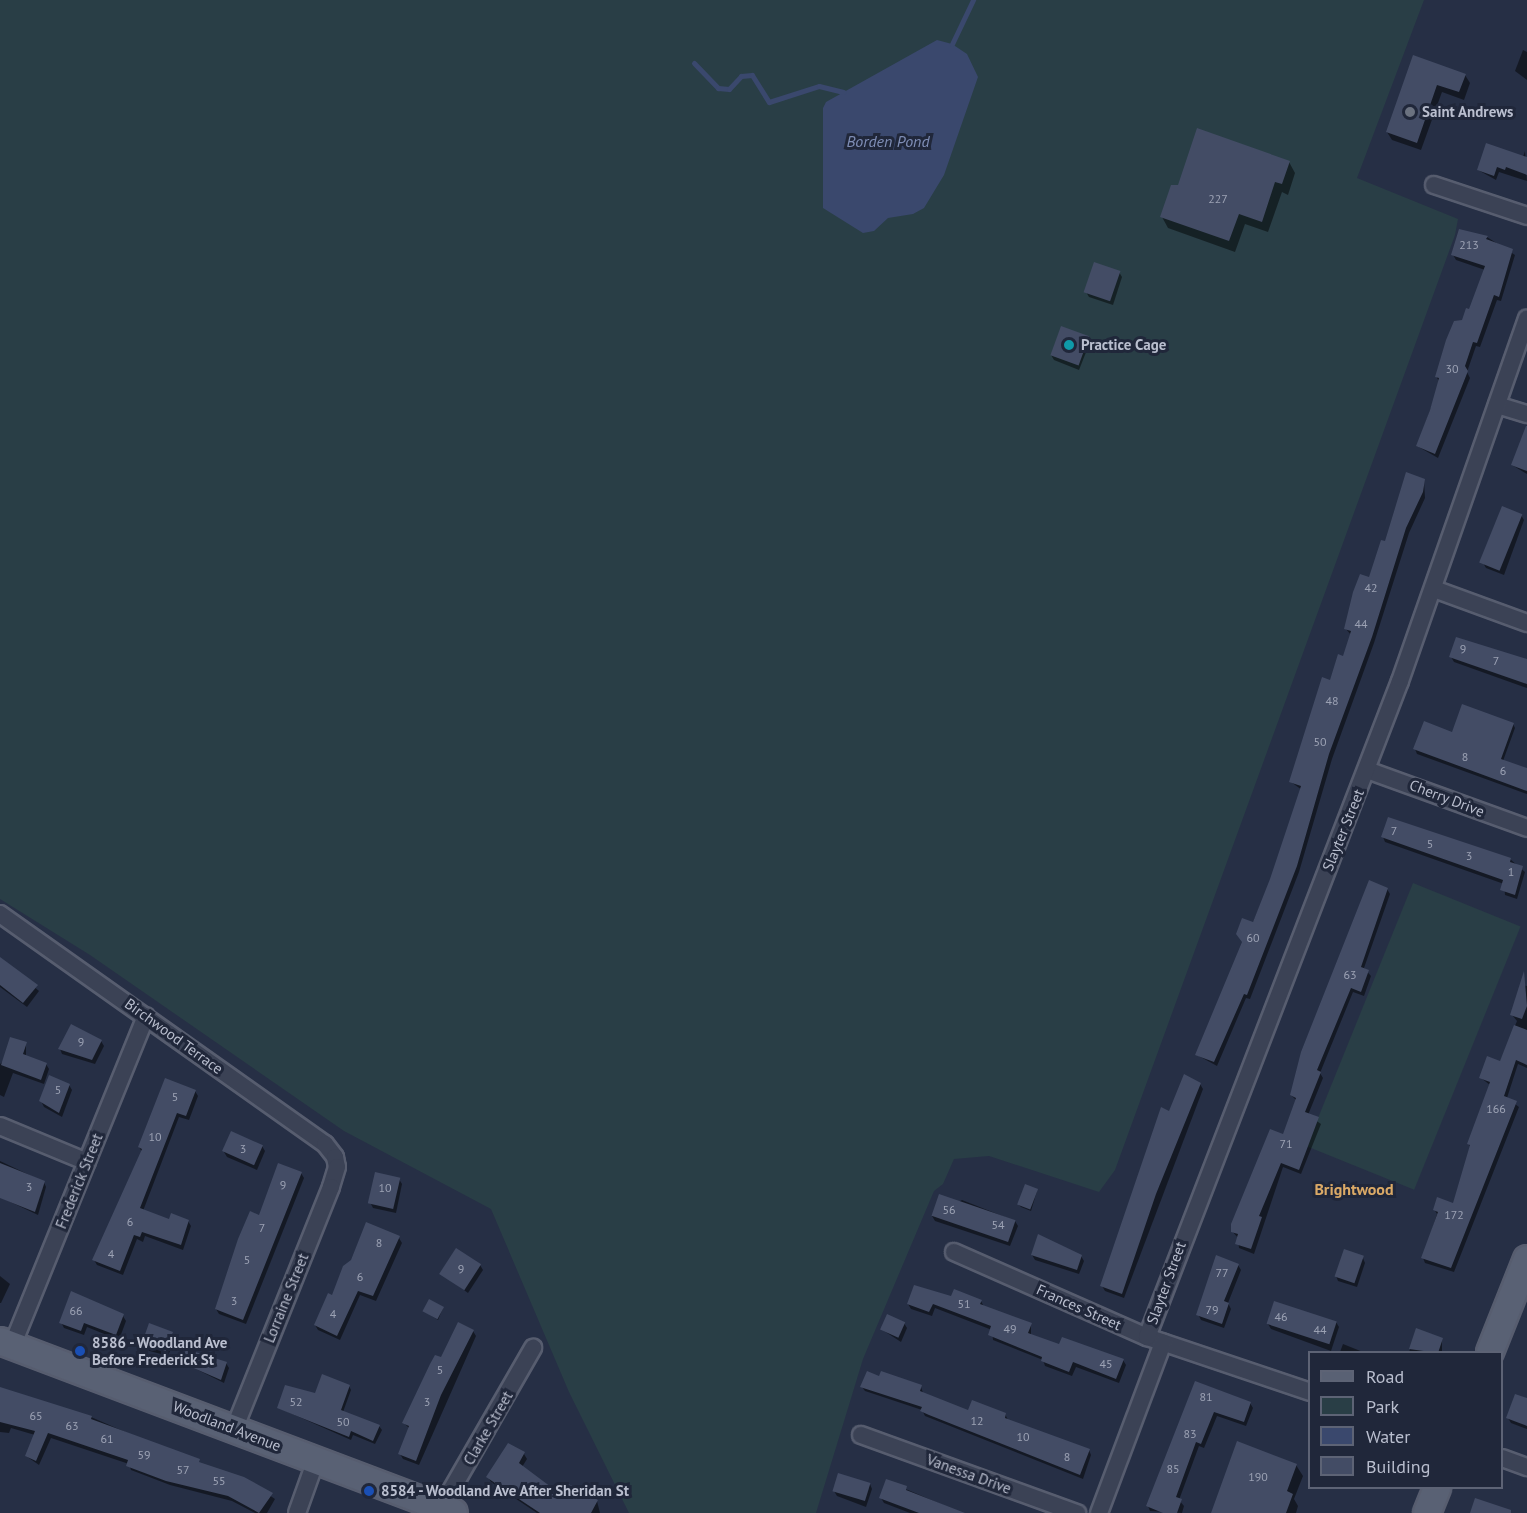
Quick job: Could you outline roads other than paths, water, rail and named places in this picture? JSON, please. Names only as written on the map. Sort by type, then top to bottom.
[{"type":"main road","points":[[1491,1351],[1527,1259]]},
{"type":"main road","name":"Woodland Avenue","points":[[6,1344],[447,1510]]},
{"type":"main road","points":[[1427,1513],[1437,1489]]},
{"type":"street","points":[[1434,185],[1527,216]]},
{"type":"street","name":"Slayter Street","points":[[1147,1337],[1367,770],[1434,589],[1527,319]]},
{"type":"street","points":[[1497,405],[1527,414]]},
{"type":"street","points":[[1434,589],[1527,622]]},
{"type":"street","name":"Cherry Drive","points":[[1367,770],[1527,828]]},
{"type":"street","name":"Birchwood Terrace","points":[[0,914],[325,1144],[337,1167]]},
{"type":"street","name":"Frederick Street","points":[[6,1344],[87,1162],[146,1016]]},
{"type":"street","points":[[0,1126],[87,1162]]},
{"type":"street","name":"Lorraine Street","points":[[234,1429],[337,1167]]},
{"type":"street","name":"Frances Street","points":[[954,1252],[1147,1337],[1308,1391]]},
{"type":"street","name":"Slayter Street","points":[[1099,1513],[1163,1343]]},
{"type":"street","name":"Clarke Street","points":[[447,1510],[533,1348]]},
{"type":"street","name":"Vanessa Drive","points":[[861,1435],[1077,1513]]},
{"type":"street","points":[[1503,1458],[1527,1467]]},
{"type":"street","points":[[297,1513],[316,1460]]},
{"type":"water","name":"Borden Pond","points":[[937,40],[952,44],[967,54],[978,77],[944,175],[924,208],[913,214],[888,218],[874,231],[863,233],[823,208],[823,108],[826,102]]},
{"type":"waterway","points":[[952,44],[973,0]]},
{"type":"waterway","points":[[694,63],[718,88],[729,89],[741,76],[752,75],[769,102],[819,86],[843,92]]},
{"type":"place","name":"Saint Andrews","points":[[1410,112]]},
{"type":"place","name":"Practice Cage","points":[[1069,345]]},
{"type":"place","name":"8586 - Woodland Ave Before Frederick St","points":[[80,1351]]},
{"type":"place","name":"8584 - Woodland Ave After Sheridan St","points":[[369,1491]]},
{"type":"district","name":"Brightwood","points":[[1354,1189]]}]
